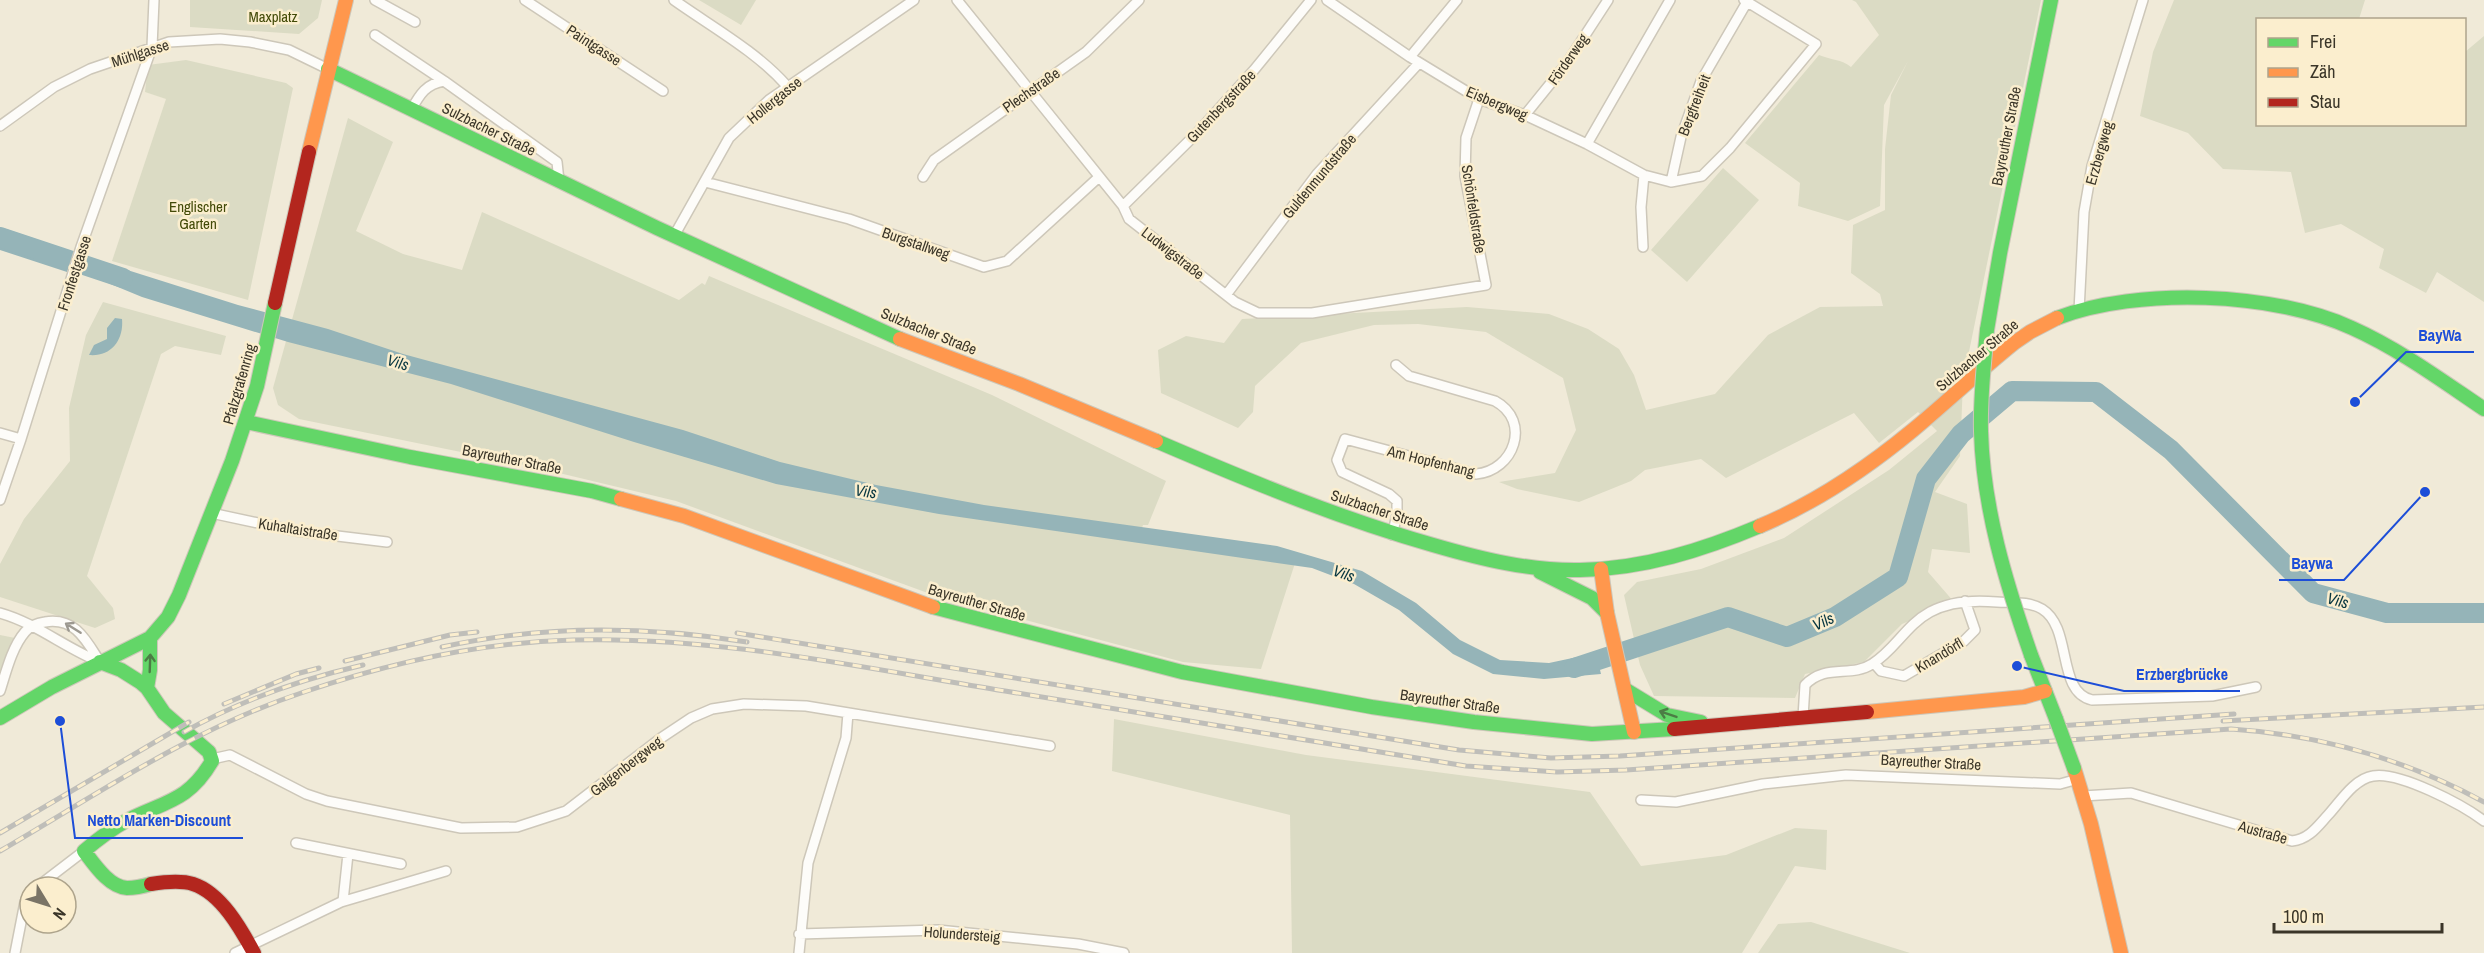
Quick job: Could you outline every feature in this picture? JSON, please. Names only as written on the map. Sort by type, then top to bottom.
[{"type":"main road","name":"Pfalzgrafenring","points":[[0,718],[100,662],[150,638],[168,617],[179,595],[246,422],[263,364],[328,69],[346,0]]},
{"type":"main road","name":"Bayreuther Straße","points":[[246,422],[410,457],[592,491],[684,516],[919,603],[1003,627],[1182,672],[1372,707],[1474,722],[1592,734],[1965,704],[2024,697],[2045,691],[2031,655],[2002,562],[1984,467],[1981,399],[1987,330],[1995,279],[2052,0]]},
{"type":"main road","name":"Sulzbacher Straße","points":[[328,69],[674,236],[912,344],[987,371],[1311,505],[1392,534],[1539,571],[1597,593]]},
{"type":"main road","name":"Sulzbacher Straße","points":[[1539,571],[1601,569],[1690,553],[1745,534],[1800,507],[1905,436],[2034,328],[2079,311],[2136,300],[2170,297],[2263,303],[2327,317],[2358,330],[2484,409]]},
{"type":"main road","points":[[1601,569],[1597,593],[1607,612],[1634,732]]},
{"type":"main road","points":[[147,688],[150,670],[150,638]]},
{"type":"main road","points":[[100,662],[128,673],[147,688],[164,713],[209,752],[212,759],[205,775],[192,791],[176,802],[126,821],[84,851],[104,876],[118,886],[126,888],[185,881],[203,888],[225,910],[252,949]]},
{"type":"main road","name":"Bayreuther Straße","points":[[1626,690],[1667,715],[1715,725]]},
{"type":"main road","points":[[2045,691],[2083,796],[2121,953]]},
{"type":"street","name":"Fronfestgasse","points":[[0,500],[81,247],[152,47],[154,0]]},
{"type":"street","points":[[375,0],[415,22]]},
{"type":"street","name":"Paintgasse","points":[[525,0],[663,91]]},
{"type":"street","points":[[674,0],[747,50],[774,71],[787,86]]},
{"type":"street","name":"Hollergasse","points":[[674,236],[729,138],[787,86],[914,0]]},
{"type":"street","name":"Ludwigstraße","points":[[957,0],[1123,206],[1129,219],[1235,302],[1258,313],[1312,313],[1486,285]]},
{"type":"street","name":"Plechstraße","points":[[923,177],[934,159],[1086,52],[1139,0]]},
{"type":"street","name":"Gutenbergstraße","points":[[1123,206],[1204,125],[1254,70],[1311,0]]},
{"type":"street","name":"Eisbergweg","points":[[1327,0],[1419,63],[1479,99],[1526,115],[1644,175],[1671,182],[1702,176],[1730,148],[1816,44],[1745,1]]},
{"type":"street","points":[[1410,57],[1457,0]]},
{"type":"street","name":"Förderweg","points":[[1526,115],[1567,63],[1608,0]]},
{"type":"street","points":[[1587,144],[1670,0]]},
{"type":"street","name":"Erzbergweg","points":[[2079,311],[2084,212],[2092,166],[2144,0]]},
{"type":"street","name":"Bergfreiheit","points":[[1671,182],[1681,137],[1701,81],[1745,1]]},
{"type":"street","points":[[375,35],[557,162],[559,181]]},
{"type":"street","name":"Mühlgasse","points":[[0,126],[54,87],[90,69],[169,42],[195,39],[250,42],[289,50],[328,69]]},
{"type":"street","name":"Guldenmundstraße","points":[[1226,295],[1317,174],[1419,63]]},
{"type":"street","points":[[411,110],[427,87],[432,83],[444,81]]},
{"type":"street","name":"Schönfeldstraße","points":[[1479,99],[1466,138],[1465,176],[1486,285]]},
{"type":"street","points":[[1643,248],[1641,207],[1644,175]]},
{"type":"street","name":"Burgstallweg","points":[[705,182],[849,219],[984,267],[1007,261],[1099,177]]},
{"type":"street","name":"Am Hopfenhang","points":[[1392,534],[1397,515],[1397,501],[1342,471],[1337,460],[1345,439],[1476,474],[1494,469],[1503,462],[1511,453],[1516,441],[1516,427],[1504,406],[1495,401],[1409,376],[1396,365]]},
{"type":"street","points":[[0,434],[21,439]]},
{"type":"street","name":"Kuhaltaistraße","points":[[211,513],[296,531],[387,542]]},
{"type":"street","points":[[1803,717],[1804,685],[1814,676],[1863,669],[1874,663],[1909,627],[1930,612],[1965,602],[2030,604],[2042,609],[2053,618],[2076,690],[2084,698],[2092,700],[2212,696],[2256,687]]},
{"type":"street","name":"Knandörfl","points":[[1874,663],[1881,671],[1904,676],[1964,641],[1975,630],[1965,602]]},
{"type":"street","points":[[3,614],[19,619],[81,654],[100,662]]},
{"type":"street","points":[[0,692],[17,645],[36,623],[54,620],[68,623],[85,637],[100,662]]},
{"type":"street","name":"Galgenbergweg","points":[[212,759],[230,756],[306,794],[327,801],[461,828],[517,827],[566,811],[631,764],[661,738],[691,718],[712,709],[754,704],[806,706],[1050,746]]},
{"type":"street","points":[[799,953],[799,934],[808,863],[846,738],[848,713]]},
{"type":"street","name":"Bayreuther Straße","points":[[1641,800],[1676,802],[1763,784],[1846,775],[2060,784],[2076,774]]},
{"type":"street","name":"Austraße","points":[[2083,796],[2132,793],[2292,841],[2302,840],[2312,832],[2355,784],[2373,776],[2398,779],[2439,795],[2484,821]]},
{"type":"street","points":[[296,843],[401,864]]},
{"type":"street","points":[[53,875],[84,851]]},
{"type":"street","points":[[344,901],[348,854]]},
{"type":"street","points":[[235,953],[252,949],[344,901],[446,872]]},
{"type":"street","name":"Holundersteig","points":[[799,934],[938,930],[1078,944],[1124,953]]},
{"type":"street","points":[[15,953],[19,935]]},
{"type":"green space","name":"Maxplatz","points":[[190,0],[322,0],[318,18],[299,34],[190,27]]},
{"type":"green space","points":[[699,0],[756,0],[741,25]]},
{"type":"green space","points":[[1852,0],[2041,0],[1963,381],[1960,456],[1935,492],[1967,504],[1970,553],[1932,549],[1928,572],[1954,602],[1902,624],[1864,662],[1805,674],[1795,698],[1654,696],[1640,665],[1624,595],[1637,582],[1701,569],[1784,538],[1889,470],[1937,431],[1918,412],[1879,443],[1854,413],[1726,478],[1701,459],[1645,470],[1631,481],[1579,502],[1517,489],[1499,482],[1555,473],[1576,430],[1563,378],[1486,332],[1418,324],[1374,325],[1301,343],[1255,386],[1253,412],[1238,428],[1161,393],[1158,350],[1186,336],[1224,343],[1242,319],[1467,307],[1549,314],[1588,329],[1619,349],[1634,375],[1646,410],[1715,394],[1768,335],[1820,307],[1883,306],[1880,294],[1851,273],[1853,225],[1885,210],[1885,149],[1891,95],[1908,61],[1884,105],[1880,206],[1848,221],[1798,206],[1800,183],[1745,143],[1819,55],[1844,62],[1851,67],[1879,35],[1856,2]]},
{"type":"green space","points":[[2174,0],[2365,0],[2359,18],[2256,18],[2256,126],[2466,126],[2466,51],[2484,36],[2484,302],[2437,272],[2426,293],[2379,268],[2384,249],[2341,224],[2305,233],[2291,172],[2223,169],[2188,133],[2140,116],[2153,52]]},
{"type":"green space","name":"Englischer Garten","points":[[186,60],[286,83],[293,88],[248,300],[112,261],[166,99],[145,92],[148,65]]},
{"type":"green space","points":[[348,118],[393,142],[356,231],[403,254],[462,270],[482,212],[679,300],[702,283],[705,285],[709,276],[992,395],[1166,481],[1148,525],[1143,525],[1138,539],[1296,560],[1261,669],[1183,662],[936,596],[676,501],[534,467],[299,419],[278,405],[273,388]]},
{"type":"green space","points":[[1723,168],[1759,200],[1687,282],[1651,250]]},
{"type":"green space","points":[[103,302],[226,336],[221,355],[175,346],[161,354],[87,576],[113,608],[115,619],[95,628],[0,597],[0,564],[24,519],[70,461],[69,408],[86,335]]},
{"type":"green space","points":[[0,635],[15,638],[0,680]]},
{"type":"green space","points":[[1114,719],[1306,755],[1590,792],[1641,866],[1726,855],[1795,828],[1827,830],[1826,870],[1795,866],[1742,953],[1292,953],[1290,815],[1112,771]]},
{"type":"green space","points":[[1811,922],[1910,953],[1758,953],[1778,924]]},
{"type":"water","points":[[0,227],[74,252],[67,272],[0,250]]},
{"type":"water","points":[[102,262],[238,305],[328,329],[403,354],[683,430],[780,462],[876,485],[984,505],[1277,546],[1362,571],[1416,603],[1460,640],[1500,660],[1549,663],[1596,653],[1601,674],[1544,679],[1493,674],[1453,654],[1399,610],[1354,584],[1312,568],[939,514],[776,484],[451,384],[288,342],[142,297],[96,278]]},
{"type":"water","points":[[115,318],[122,319],[122,327],[114,346],[104,353],[89,355],[94,345],[107,339],[107,328]]},
{"type":"waterway","name":"Vils","points":[[0,237],[123,278]]},
{"type":"waterway","name":"Vils","points":[[1574,668],[1728,617],[1787,637],[1835,617],[1898,577],[1926,479],[1961,434],[2012,391],[2096,392],[2171,450],[2313,593],[2387,613],[2484,613]]},
{"type":"railway","points":[[442,647],[517,635],[594,630],[671,633],[747,642]]},
{"type":"railway","points":[[345,661],[450,635],[477,632]]},
{"type":"railway","points":[[737,633],[1459,750],[1551,758],[1620,756],[2234,714]]},
{"type":"railway","points":[[0,851],[148,763],[223,724],[263,707],[304,692],[403,663],[505,645],[573,640],[682,643],[790,655],[1466,766],[1557,772],[1626,770],[2231,729],[2297,737],[2362,752],[2424,773],[2484,802]]},
{"type":"railway","points":[[184,732],[227,710],[271,692],[363,665]]},
{"type":"railway","points":[[224,704],[296,674],[319,668]]},
{"type":"railway","points":[[2223,721],[2484,707]]},
{"type":"railway","points":[[0,833],[189,722]]},
{"type":"traffic: fast","points":[[1987,330],[2000,253],[2051,0]]},
{"type":"traffic: fast","points":[[328,69],[657,228],[900,339]]},
{"type":"traffic: fast","points":[[2057,318],[2090,308],[2126,301],[2165,298],[2246,301],[2284,307],[2320,316],[2369,336],[2420,366],[2484,409]]},
{"type":"traffic: fast","points":[[0,718],[52,687],[150,638],[168,617],[179,595],[232,461],[257,386],[275,303]]},
{"type":"traffic: fast","points":[[1987,330],[1981,418],[1986,488],[1997,545],[2031,655]]},
{"type":"traffic: fast","points":[[246,422],[410,457],[592,491],[621,499]]},
{"type":"traffic: fast","points":[[1156,441],[1259,484],[1362,523],[1451,550],[1524,566],[1561,570],[1627,566],[1672,557],[1760,526]]},
{"type":"traffic: fast","points":[[1540,572],[1592,598],[1607,613]]},
{"type":"traffic: fast","points":[[933,607],[1182,672],[1372,707],[1474,722],[1592,734],[1674,729]]},
{"type":"traffic: fast","points":[[147,688],[150,670],[150,638]]},
{"type":"traffic: fast","points":[[2031,655],[2056,719]]},
{"type":"traffic: fast","points":[[100,662],[121,670],[147,688],[164,713],[209,752],[212,761],[203,775],[185,793],[120,824],[84,851],[102,874],[120,887],[139,887],[151,884]]},
{"type":"traffic: fast","points":[[1626,690],[1667,715],[1701,722]]},
{"type":"traffic: fast","points":[[2056,719],[2074,768]]},
{"type":"traffic: slow","points":[[309,152],[346,0]]},
{"type":"traffic: slow","points":[[1760,526],[1801,507],[1859,471],[1913,430],[2014,343],[2057,318]]},
{"type":"traffic: slow","points":[[900,339],[1019,384],[1156,441]]},
{"type":"traffic: slow","points":[[621,499],[684,516],[933,607]]},
{"type":"traffic: slow","points":[[1601,569],[1607,613],[1634,732]]},
{"type":"traffic: slow","points":[[1867,712],[2024,697],[2045,691]]},
{"type":"traffic: slow","points":[[2074,768],[2091,824],[2121,953]]},
{"type":"traffic: jam","points":[[275,303],[309,152]]},
{"type":"traffic: jam","points":[[1674,729],[1867,712]]},
{"type":"traffic: jam","points":[[151,884],[183,882],[193,884],[213,895],[229,913],[254,953]]},
{"type":"place","name":"BayWa","points":[[2355,402]]},
{"type":"place","name":"Baywa","points":[[2425,492]]},
{"type":"place","name":"Erzbergbrücke","points":[[2017,666]]},
{"type":"place","name":"Netto Marken-Discount","points":[[60,721]]}]
